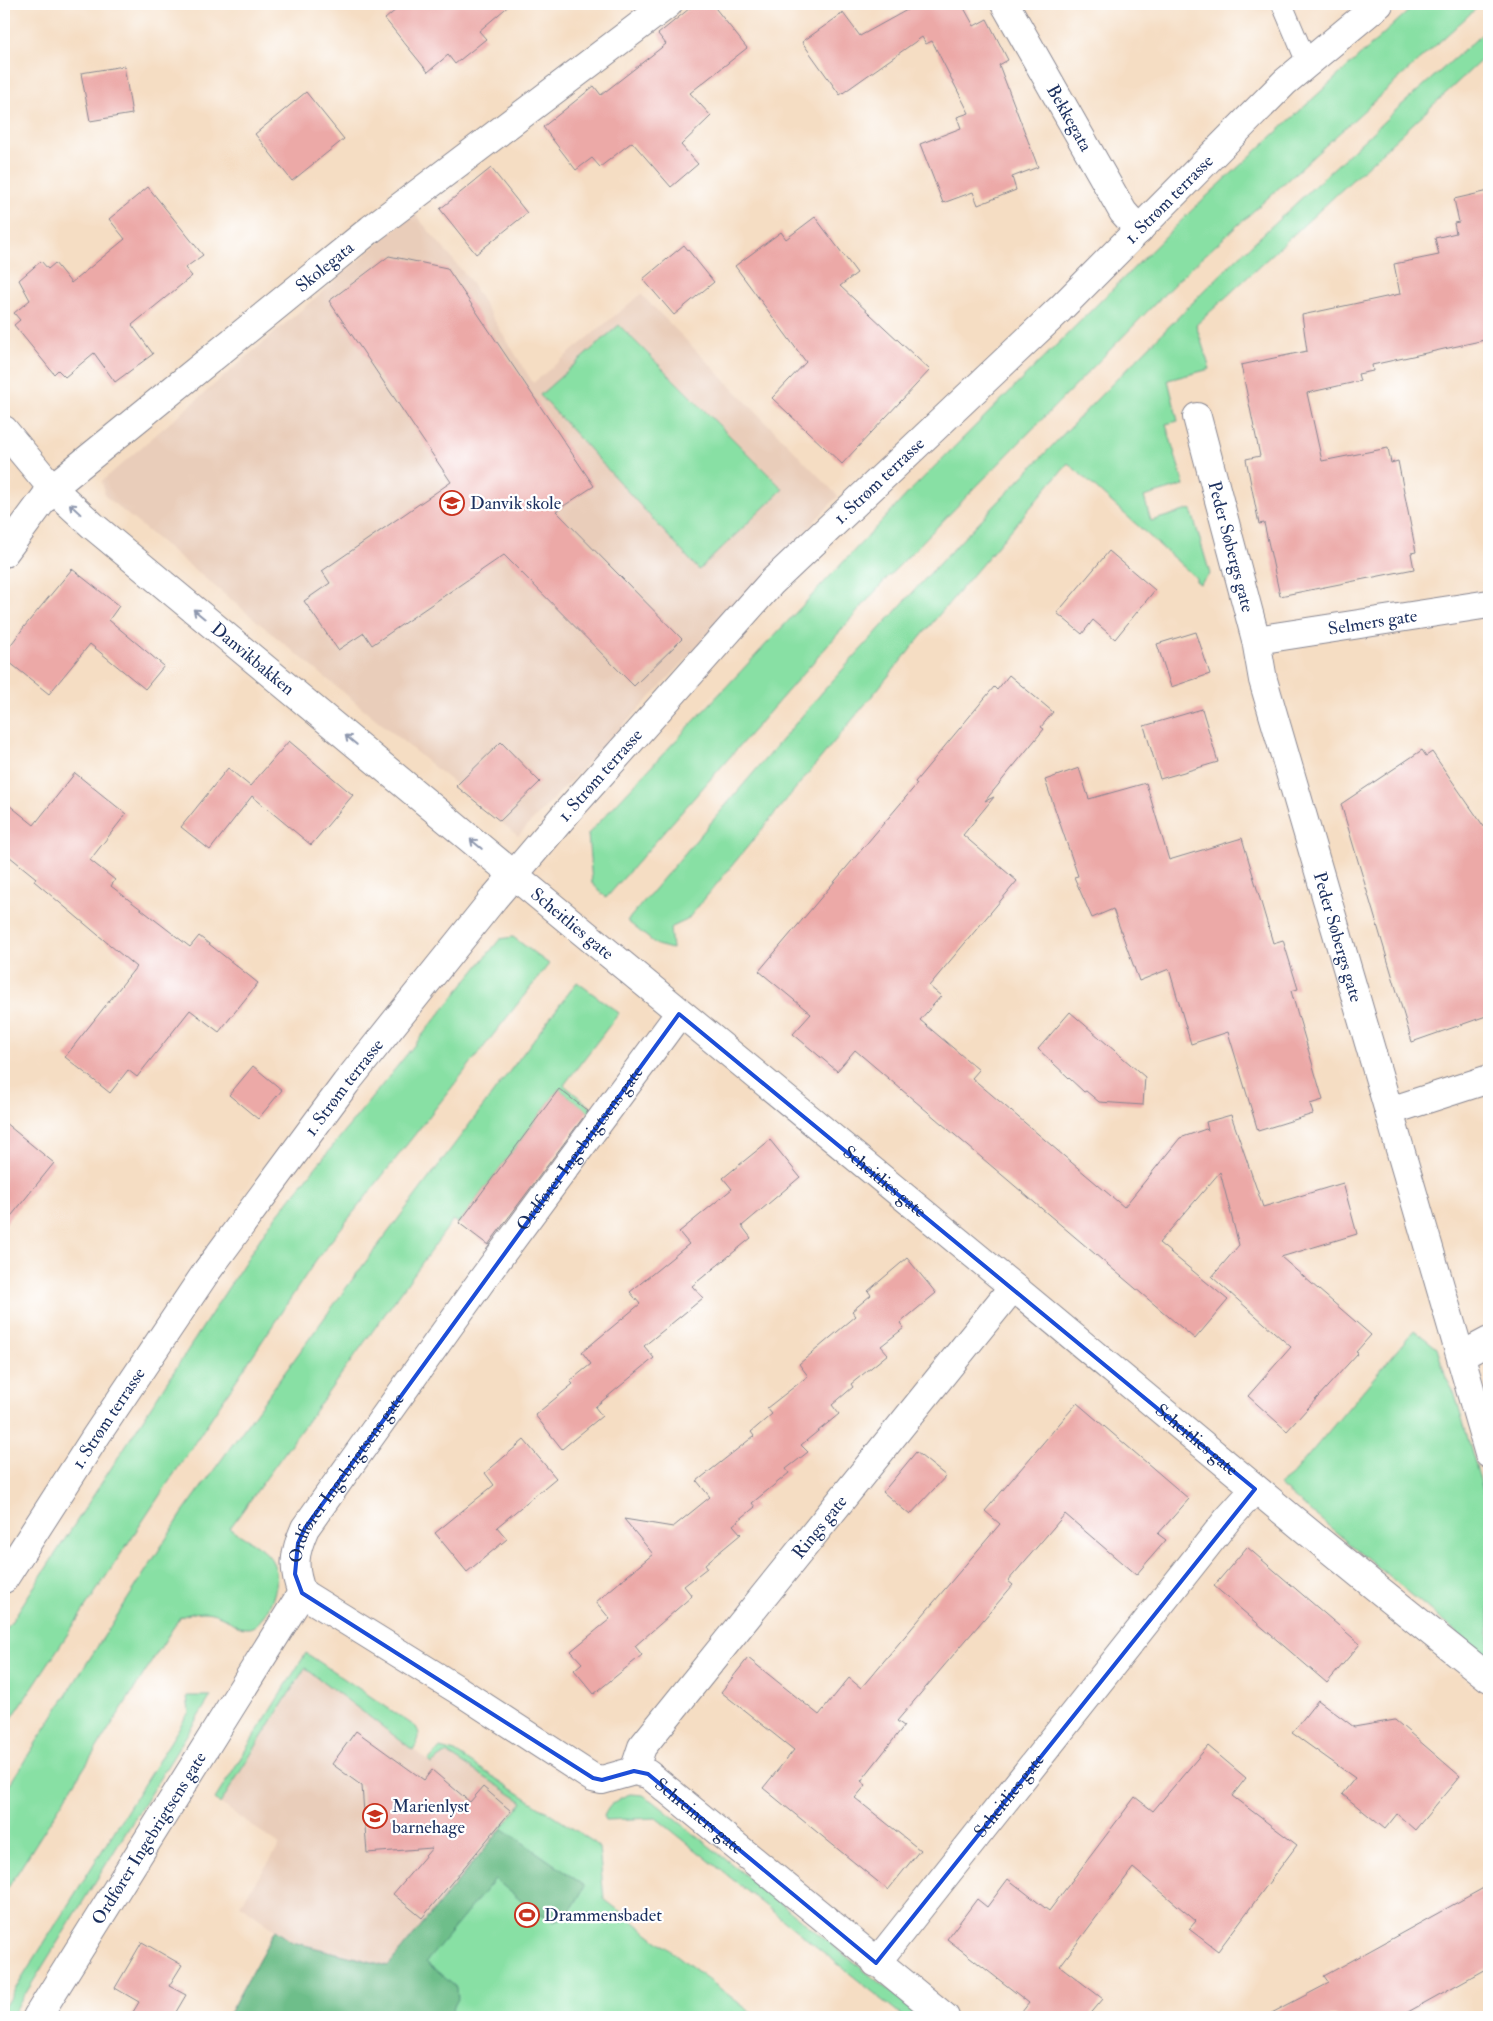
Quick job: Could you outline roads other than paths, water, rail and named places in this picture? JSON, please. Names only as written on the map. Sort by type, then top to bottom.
[{"type":"street","name":"Skolegata","points":[[4,553],[52,488],[372,229],[668,4]]},
{"type":"street","name":"Bekkegata","points":[[1005,4],[1123,212],[1140,230]]},
{"type":"street","name":"1. Strøm terrasse","points":[[4,1579],[96,1436],[207,1271],[346,1083],[512,876],[772,582],[1060,309],[1286,82],[1379,4]]},
{"type":"street","name":"Peder Søbergs gate","points":[[1197,417],[1256,640],[1263,680],[1489,1454]]},
{"type":"street","name":"Danvikbakken","points":[[4,430],[52,488],[92,525],[512,876]]},
{"type":"street","name":"Selmers gate","points":[[1256,640],[1489,604]]},
{"type":"street","name":"Scheitlies gate","points":[[512,876],[1013,1287],[1357,1574],[1489,1678]]},
{"type":"street","name":"Ordfører Ingebrigtsens gate","points":[[37,2017],[302,1593],[295,1574],[295,1559],[306,1528],[482,1280],[679,1014]]},
{"type":"street","points":[[1390,1111],[1489,1079]]},
{"type":"street","name":"Rings gate","points":[[634,1771],[642,1748],[1013,1287]]},
{"type":"street","points":[[1461,1356],[1489,1341]]},
{"type":"street","name":"Scheitlies gate","points":[[876,1963],[1227,1520],[1255,1489]]},
{"type":"street","name":"Schreiners gate","points":[[302,1593],[455,1688],[593,1778],[602,1780],[634,1771],[648,1774],[876,1963],[945,2017]]},
{"type":"lane","points":[[1282,4],[1307,63]]},
{"type":"place","name":"Danvik skole","points":[[452,503]]},
{"type":"place","name":"Marienlyst barnehage","points":[[375,1816]]},
{"type":"place","name":"Drammensbadet","points":[[527,1915]]}]
